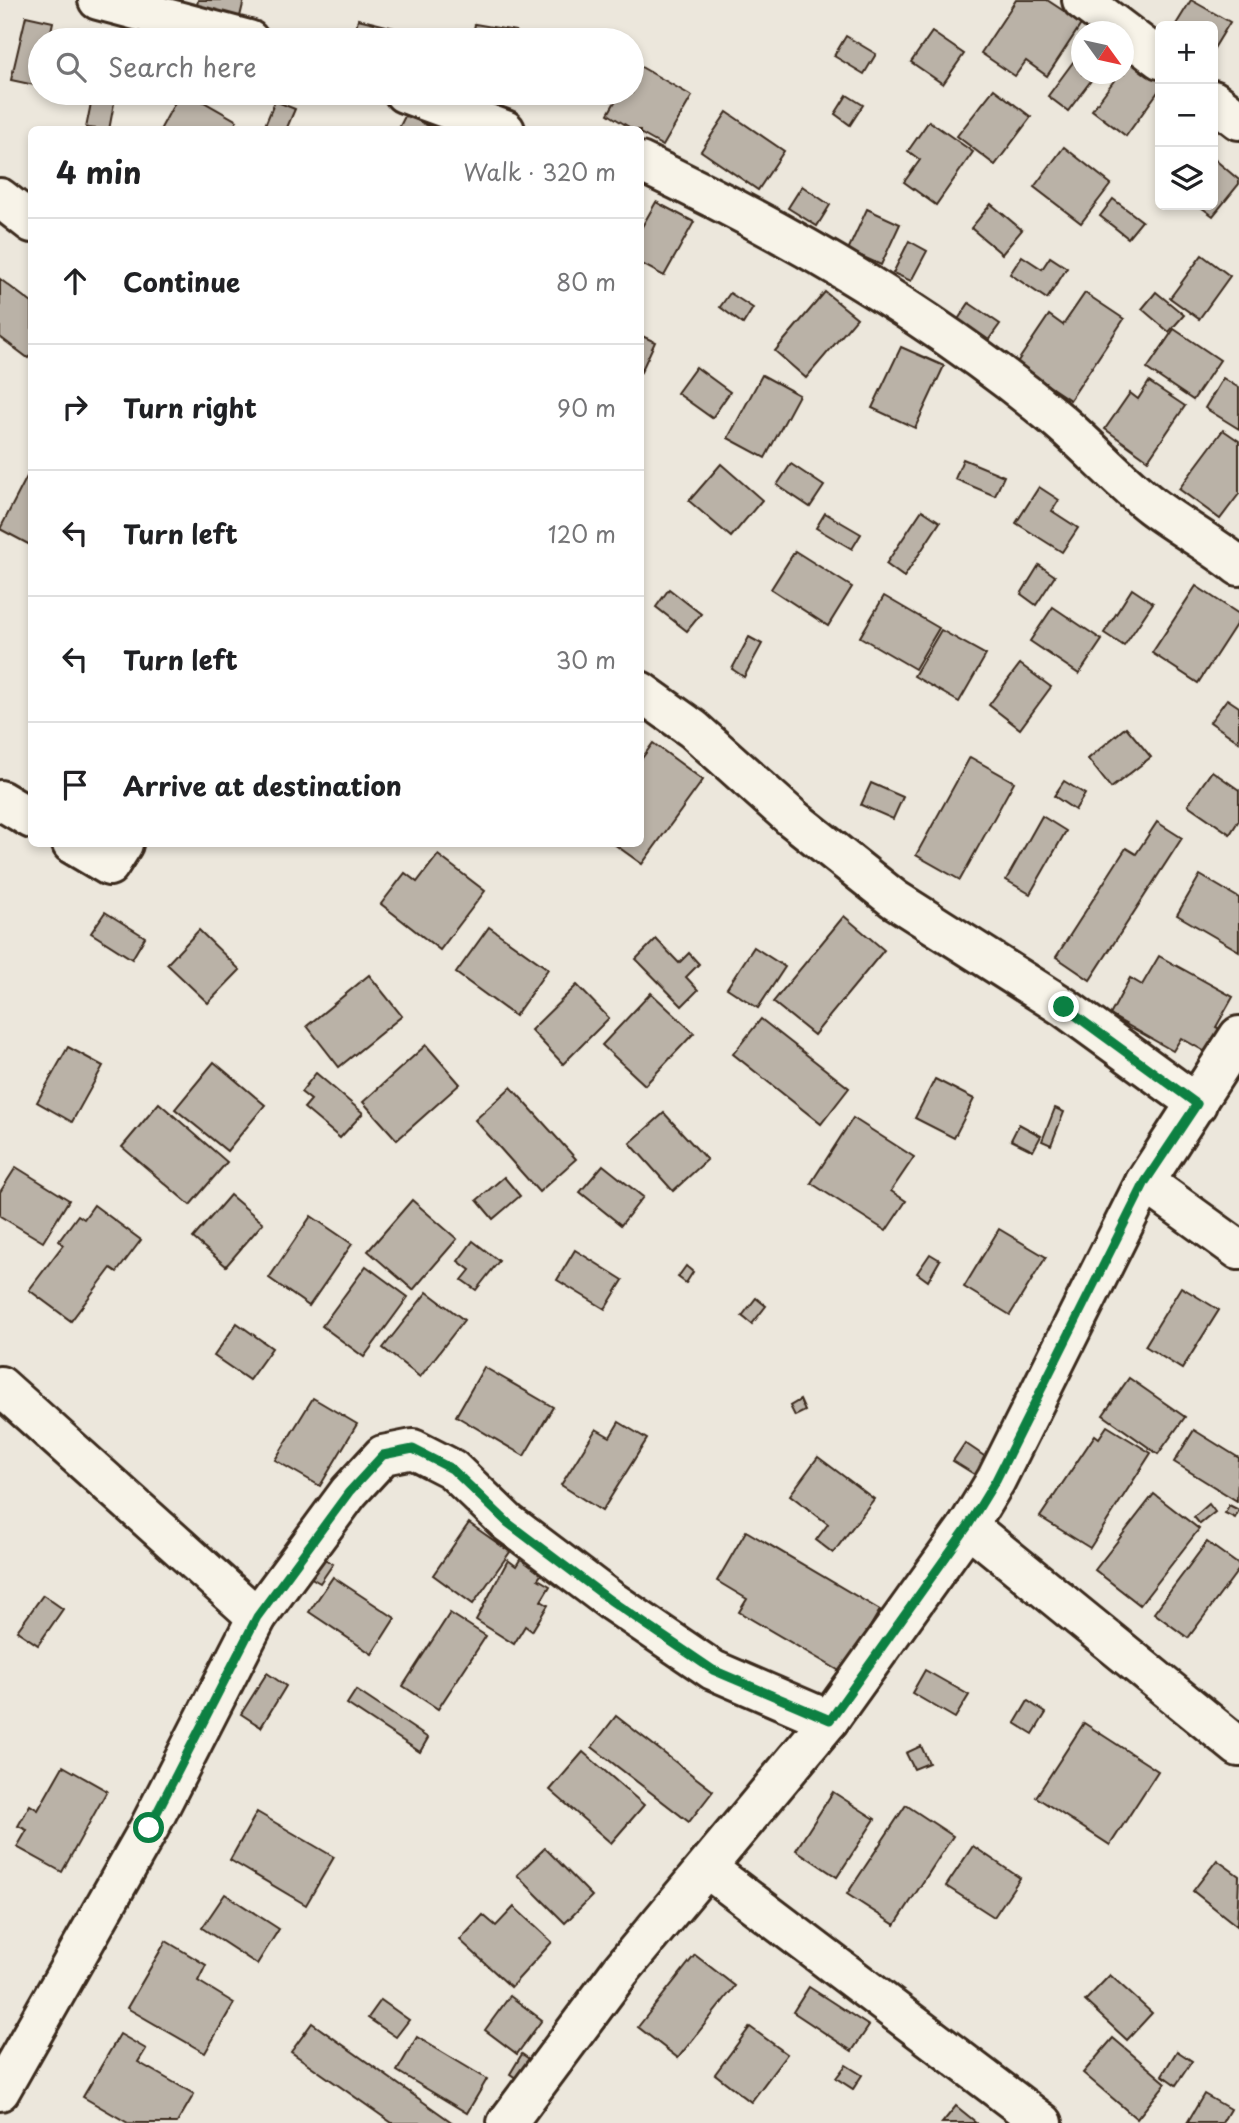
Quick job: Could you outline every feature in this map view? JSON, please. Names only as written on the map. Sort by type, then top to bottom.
[{"type":"street","points":[[98,0],[204,28]]},
{"type":"street","points":[[1082,0],[1155,55]]},
{"type":"street","points":[[1218,104],[1239,120]]},
{"type":"street","points":[[437,105],[494,126]]},
{"type":"street","points":[[644,164],[704,192],[846,272],[935,329],[1053,416],[1152,506],[1239,566]]},
{"type":"street","points":[[0,198],[28,220]]},
{"type":"street","points":[[644,694],[693,729],[791,817],[894,899],[1064,1007],[1197,1104]]},
{"type":"street","points":[[0,800],[28,817]]},
{"type":"street","points":[[77,847],[109,866],[121,847]]},
{"type":"street","points":[[507,2123],[621,1970],[830,1720],[968,1526],[996,1480],[1145,1182],[1239,1036]]},
{"type":"street","points":[[1145,1182],[1239,1250]]},
{"type":"street","points":[[0,1386],[257,1617]]},
{"type":"street","points":[[0,2091],[149,1828],[257,1617],[349,1492],[383,1455],[413,1449],[452,1469],[508,1523],[610,1600],[713,1670],[830,1720]]},
{"type":"street","points":[[968,1526],[1239,1747]]},
{"type":"street","points":[[708,1869],[1043,2123]]},
{"type":"building","points":[[198,0],[244,0],[238,25],[195,16]]},
{"type":"building","points":[[1016,0],[1047,0],[1079,21],[1071,21],[1071,40],[1047,76],[1026,61],[1015,76],[981,53]]},
{"type":"building","points":[[1191,0],[1230,22],[1218,42],[1218,21],[1178,21]]},
{"type":"building","points":[[26,16],[53,22],[52,28],[28,28],[28,84],[11,80]]},
{"type":"building","points":[[358,19],[395,28],[356,28]]},
{"type":"building","points":[[475,24],[498,28],[474,28]]},
{"type":"building","points":[[932,32],[964,54],[943,84],[911,62]]},
{"type":"building","points":[[846,36],[876,54],[864,74],[834,56]]},
{"type":"building","points":[[1134,59],[1155,75],[1155,96],[1126,136],[1092,110],[1112,84],[1134,84]]},
{"type":"building","points":[[1071,65],[1071,84],[1088,84],[1068,111],[1048,96]]},
{"type":"building","points":[[644,69],[692,96],[663,146],[644,135],[644,126],[628,126],[608,114],[613,105],[644,105]]},
{"type":"building","points":[[994,89],[1031,117],[995,165],[957,136]]},
{"type":"building","points":[[847,95],[863,105],[850,125],[835,114]]},
{"type":"building","points":[[91,105],[114,105],[110,126],[86,126]]},
{"type":"building","points":[[174,105],[209,105],[237,121],[234,126],[162,126]]},
{"type":"building","points":[[273,105],[285,105],[295,109],[288,126],[265,126]]},
{"type":"building","points":[[727,112],[784,151],[758,190],[701,151]]},
{"type":"building","points":[[406,114],[428,126],[400,126]]},
{"type":"building","points":[[929,121],[973,152],[936,205],[904,182],[920,160],[908,151]]},
{"type":"building","points":[[1064,147],[1111,184],[1081,223],[1034,187]]},
{"type":"building","points":[[1218,162],[1239,180],[1239,184],[1218,210]]},
{"type":"building","points":[[802,186],[830,205],[817,226],[788,208]]},
{"type":"building","points":[[1113,199],[1142,221],[1128,238],[1100,216]]},
{"type":"building","points":[[656,202],[694,222],[664,276],[644,265],[644,223]]},
{"type":"building","points":[[991,204],[1022,230],[1002,254],[971,228]]},
{"type":"building","points":[[867,209],[900,224],[881,265],[848,250]]},
{"type":"building","points":[[1205,210],[1218,210],[1213,216]]},
{"type":"building","points":[[909,241],[927,251],[911,281],[893,273]]},
{"type":"building","points":[[1202,255],[1230,276],[1199,319],[1170,298]]},
{"type":"building","points":[[1022,256],[1042,269],[1050,257],[1067,268],[1047,299],[1010,274]]},
{"type":"building","points":[[0,279],[28,300],[28,358],[0,337]]},
{"type":"building","points":[[825,292],[857,318],[806,378],[775,351]]},
{"type":"building","points":[[1156,292],[1184,315],[1169,332],[1142,309]]},
{"type":"building","points":[[730,293],[753,308],[743,324],[720,307]]},
{"type":"building","points":[[1085,293],[1124,319],[1070,400],[1016,364],[1049,315],[1063,325]]},
{"type":"building","points":[[969,303],[1000,324],[987,342],[957,321]]},
{"type":"building","points":[[1174,329],[1220,360],[1193,400],[1147,369]]},
{"type":"building","points":[[644,337],[655,342],[644,366]]},
{"type":"building","points":[[901,347],[944,366],[915,428],[872,408]]},
{"type":"building","points":[[696,367],[730,392],[712,418],[677,393]]},
{"type":"building","points":[[762,375],[799,395],[765,458],[728,438]]},
{"type":"building","points":[[1223,378],[1239,388],[1239,429],[1205,408]]},
{"type":"building","points":[[1149,382],[1185,406],[1148,460],[1105,429],[1130,393],[1138,399]]},
{"type":"building","points":[[1223,430],[1239,441],[1239,494],[1220,519],[1179,489]]},
{"type":"building","points":[[963,459],[1004,476],[995,496],[955,479]]},
{"type":"building","points":[[721,464],[762,500],[731,537],[689,501]]},
{"type":"building","points":[[791,464],[824,486],[810,507],[777,485]]},
{"type":"building","points":[[28,475],[28,544],[0,529]]},
{"type":"building","points":[[1039,487],[1059,500],[1052,511],[1078,528],[1062,552],[1016,523]]},
{"type":"building","points":[[922,510],[940,522],[904,577],[886,564]]},
{"type":"building","points":[[825,513],[861,534],[852,549],[816,528]]},
{"type":"building","points":[[795,551],[852,587],[828,626],[771,589]]},
{"type":"building","points":[[1039,565],[1055,576],[1036,605],[1021,594]]},
{"type":"building","points":[[1196,586],[1239,614],[1239,620],[1198,683],[1152,653]]},
{"type":"building","points":[[669,589],[701,614],[687,631],[656,607]]},
{"type":"building","points":[[1132,589],[1153,603],[1124,646],[1104,633]]},
{"type":"building","points":[[884,596],[939,628],[915,669],[860,637]]},
{"type":"building","points":[[1053,607],[1102,640],[1079,674],[1030,641]]},
{"type":"building","points":[[941,630],[986,655],[959,702],[914,676]]},
{"type":"building","points":[[749,637],[762,644],[744,677],[732,669]]},
{"type":"building","points":[[1020,664],[1051,687],[1020,729],[989,705]]},
{"type":"building","points":[[1227,699],[1239,707],[1239,742],[1210,722]]},
{"type":"building","points":[[1126,727],[1151,757],[1111,788],[1088,759]]},
{"type":"building","points":[[653,743],[703,780],[642,864],[618,847],[644,847],[644,755]]},
{"type":"building","points":[[970,757],[1014,782],[960,880],[916,855]]},
{"type":"building","points":[[1212,771],[1239,790],[1239,820],[1230,834],[1188,805]]},
{"type":"building","points":[[1064,781],[1085,794],[1075,810],[1054,796]]},
{"type":"building","points":[[871,783],[903,797],[893,819],[861,805]]},
{"type":"building","points":[[1042,816],[1066,831],[1030,894],[1006,880]]},
{"type":"building","points":[[1157,822],[1182,838],[1090,980],[1056,957],[1126,848],[1136,854]]},
{"type":"building","points":[[438,855],[485,891],[440,950],[381,904],[405,873],[417,882]]},
{"type":"building","points":[[1200,875],[1239,898],[1239,951],[1177,915]]},
{"type":"building","points":[[105,912],[145,937],[132,959],[91,933]]},
{"type":"building","points":[[844,916],[884,950],[814,1035],[773,1002]]},
{"type":"building","points":[[489,927],[548,969],[515,1016],[456,973]]},
{"type":"building","points":[[199,930],[240,970],[208,1003],[167,964]]},
{"type":"building","points":[[656,939],[679,963],[689,953],[699,964],[686,977],[698,990],[682,1006],[636,959]]},
{"type":"building","points":[[754,947],[785,967],[758,1008],[727,988]]},
{"type":"building","points":[[1159,956],[1233,997],[1216,1027],[1224,1031],[1211,1055],[1181,1038],[1173,1051],[1110,1015],[1130,978],[1142,985]]},
{"type":"building","points":[[369,975],[402,1016],[339,1067],[307,1026]]},
{"type":"building","points":[[577,985],[609,1018],[563,1064],[531,1030]]},
{"type":"building","points":[[651,993],[694,1033],[645,1085],[602,1045]]},
{"type":"building","points":[[761,1019],[849,1088],[821,1124],[733,1054]]},
{"type":"building","points":[[426,1045],[460,1084],[397,1140],[363,1102]]},
{"type":"building","points":[[68,1047],[103,1066],[72,1122],[37,1102]]},
{"type":"building","points":[[214,1062],[265,1105],[227,1151],[175,1109]]},
{"type":"building","points":[[316,1073],[363,1113],[340,1138],[304,1108],[311,1100],[301,1092]]},
{"type":"building","points":[[935,1079],[974,1099],[954,1138],[915,1118]]},
{"type":"building","points":[[511,1087],[576,1159],[539,1192],[475,1120]]},
{"type":"building","points":[[159,1103],[227,1162],[190,1205],[122,1147]]},
{"type":"building","points":[[1055,1108],[1064,1112],[1051,1145],[1042,1141]]},
{"type":"building","points":[[664,1113],[707,1160],[673,1191],[630,1143]]},
{"type":"building","points":[[853,1118],[914,1157],[891,1191],[906,1201],[886,1231],[811,1183]]},
{"type":"building","points":[[1019,1124],[1041,1136],[1033,1151],[1011,1140]]},
{"type":"building","points":[[603,1165],[643,1197],[621,1225],[580,1192]]},
{"type":"building","points":[[16,1167],[69,1200],[43,1242],[0,1216],[0,1192]]},
{"type":"building","points":[[504,1177],[520,1196],[493,1219],[477,1200]]},
{"type":"building","points":[[230,1195],[263,1223],[226,1266],[193,1238]]},
{"type":"building","points":[[412,1200],[457,1239],[413,1290],[368,1251]]},
{"type":"building","points":[[94,1205],[141,1240],[117,1272],[111,1268],[71,1321],[29,1290],[63,1245],[59,1241],[78,1215],[84,1219]]},
{"type":"building","points":[[311,1216],[352,1244],[309,1306],[269,1278]]},
{"type":"building","points":[[999,1229],[1046,1257],[1010,1315],[964,1287]]},
{"type":"building","points":[[473,1241],[499,1261],[476,1290],[462,1280],[470,1270],[458,1261]]},
{"type":"building","points":[[575,1250],[623,1280],[605,1309],[557,1280]]},
{"type":"building","points":[[930,1254],[940,1260],[928,1281],[917,1273]]},
{"type":"building","points":[[366,1266],[408,1297],[364,1357],[322,1326]]},
{"type":"building","points":[[686,1266],[693,1272],[686,1283],[678,1277]]},
{"type":"building","points":[[1181,1287],[1219,1310],[1182,1369],[1145,1346]]},
{"type":"building","points":[[427,1292],[464,1320],[420,1377],[383,1348]]},
{"type":"building","points":[[756,1298],[766,1306],[752,1324],[742,1316]]},
{"type":"building","points":[[237,1323],[272,1348],[249,1380],[214,1356]]},
{"type":"building","points":[[484,1367],[553,1407],[524,1456],[456,1416]]},
{"type":"building","points":[[1129,1378],[1185,1417],[1158,1454],[1103,1415]]},
{"type":"building","points":[[313,1398],[357,1424],[320,1486],[275,1460]]},
{"type":"building","points":[[800,1400],[805,1411],[795,1416],[790,1406]]},
{"type":"building","points":[[619,1422],[647,1439],[602,1511],[561,1485],[596,1429],[610,1437]]},
{"type":"building","points":[[1107,1426],[1151,1453],[1090,1548],[1040,1517],[1095,1435],[1099,1438]]},
{"type":"building","points":[[1194,1430],[1239,1458],[1237,1501],[1174,1462]]},
{"type":"building","points":[[965,1443],[993,1462],[982,1479],[953,1461]]},
{"type":"building","points":[[818,1457],[874,1499],[833,1553],[816,1540],[828,1524],[790,1495]]},
{"type":"building","points":[[1154,1494],[1199,1529],[1140,1605],[1095,1570]]},
{"type":"building","points":[[1209,1504],[1215,1512],[1200,1524],[1194,1517]]},
{"type":"building","points":[[1229,1505],[1239,1510],[1235,1518],[1225,1513]]},
{"type":"building","points":[[469,1523],[510,1552],[473,1604],[433,1575]]},
{"type":"building","points":[[746,1531],[880,1610],[843,1673],[739,1612],[747,1599],[717,1581]]},
{"type":"building","points":[[1207,1542],[1239,1565],[1239,1569],[1188,1638],[1154,1613]]},
{"type":"building","points":[[523,1555],[545,1569],[538,1579],[550,1586],[541,1601],[548,1605],[532,1631],[525,1626],[514,1644],[476,1620],[508,1560],[516,1566]]},
{"type":"building","points":[[321,1557],[333,1564],[320,1583],[308,1576]]},
{"type":"building","points":[[333,1577],[395,1618],[372,1654],[309,1612]]},
{"type":"building","points":[[43,1595],[63,1609],[38,1645],[17,1631]]},
{"type":"building","points":[[450,1613],[486,1636],[438,1709],[403,1686]]},
{"type":"building","points":[[925,1670],[969,1695],[955,1718],[912,1693]]},
{"type":"building","points":[[267,1673],[286,1686],[261,1727],[241,1714]]},
{"type":"building","points":[[356,1690],[428,1738],[420,1752],[347,1704]]},
{"type":"building","points":[[1028,1701],[1046,1713],[1033,1734],[1015,1723]]},
{"type":"building","points":[[616,1716],[713,1791],[689,1822],[592,1747]]},
{"type":"building","points":[[1084,1723],[1158,1771],[1110,1845],[1036,1797]]},
{"type":"building","points":[[921,1746],[929,1763],[914,1769],[906,1753]]},
{"type":"building","points":[[583,1752],[644,1805],[611,1843],[550,1790]]},
{"type":"building","points":[[63,1766],[107,1791],[62,1872],[17,1847],[27,1830],[18,1826],[30,1805],[38,1810]]},
{"type":"building","points":[[833,1792],[875,1819],[837,1877],[796,1850]]},
{"type":"building","points":[[906,1805],[953,1836],[895,1925],[847,1894]]},
{"type":"building","points":[[257,1812],[334,1857],[306,1905],[230,1860]]},
{"type":"building","points":[[973,1846],[1020,1878],[994,1917],[946,1886]]},
{"type":"building","points":[[545,1848],[592,1896],[565,1923],[517,1875]]},
{"type":"building","points":[[1217,1860],[1239,1876],[1237,1926],[1193,1891]]},
{"type":"building","points":[[225,1894],[279,1929],[257,1964],[202,1928]]},
{"type":"building","points":[[514,1907],[552,1942],[511,1987],[460,1940],[483,1915],[496,1926]]},
{"type":"building","points":[[166,1941],[206,1965],[198,1981],[234,2003],[205,2053],[127,2008]]},
{"type":"building","points":[[695,1955],[735,1986],[678,2058],[638,2027]]},
{"type":"building","points":[[1110,1975],[1152,2013],[1127,2040],[1085,2001]]},
{"type":"building","points":[[809,1987],[869,2026],[852,2051],[793,2012]]},
{"type":"building","points":[[510,1996],[542,2020],[517,2054],[485,2030]]},
{"type":"building","points":[[381,2000],[409,2020],[396,2037],[368,2018]]},
{"type":"building","points":[[312,2023],[453,2123],[392,2123],[291,2052]]},
{"type":"building","points":[[750,2027],[787,2054],[751,2102],[715,2074]]},
{"type":"building","points":[[120,2034],[146,2049],[138,2062],[194,2094],[177,2123],[128,2123],[83,2097]]},
{"type":"building","points":[[417,2037],[487,2079],[467,2113],[397,2071]]},
{"type":"building","points":[[1113,2038],[1166,2083],[1137,2119],[1083,2073]]},
{"type":"building","points":[[1177,2051],[1192,2061],[1176,2085],[1162,2075]]},
{"type":"building","points":[[522,2054],[532,2061],[519,2080],[510,2074]]},
{"type":"building","points":[[846,2065],[862,2075],[853,2089],[836,2078]]},
{"type":"building","points":[[1204,2094],[1230,2109],[1222,2123],[1187,2123]]},
{"type":"building","points":[[956,2106],[977,2123],[942,2123]]},
{"type":"route","points":[[149,1828],[257,1617],[349,1492],[383,1455],[413,1449],[452,1469],[508,1523],[610,1600],[713,1670],[830,1720],[968,1526],[996,1480],[1145,1182],[1197,1104],[1064,1007]]}]
